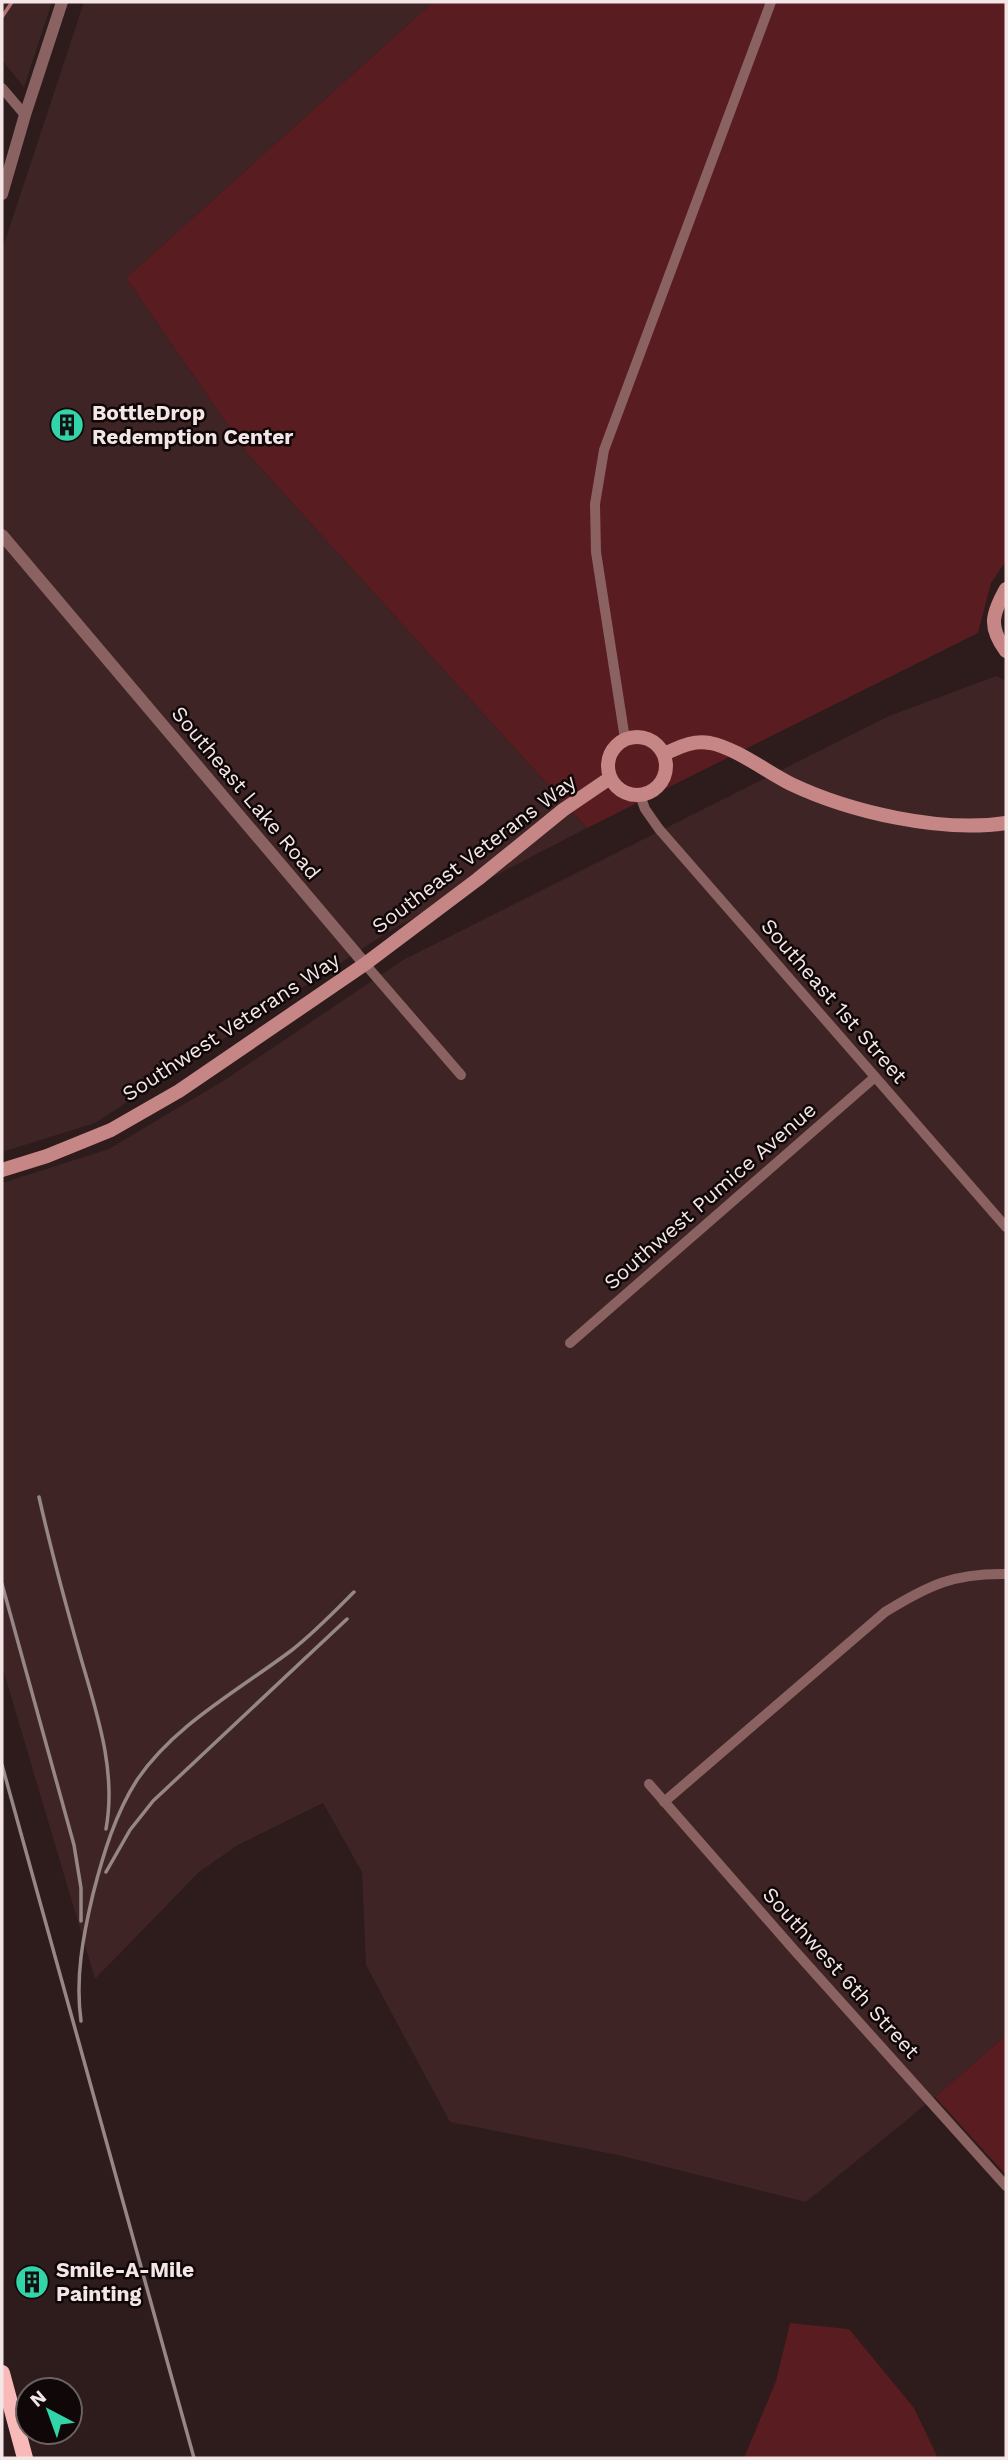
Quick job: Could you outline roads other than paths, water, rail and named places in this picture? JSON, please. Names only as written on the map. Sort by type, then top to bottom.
[{"type":"highway","points":[[2,2373],[25,2458]]},
{"type":"main road","points":[[1006,589],[997,605],[993,622],[997,638],[1006,651]]},
{"type":"main road","points":[[643,737],[659,746],[664,754],[666,772],[663,780],[649,793],[640,795],[622,792],[610,778],[608,760],[617,744],[625,739],[643,737]]},
{"type":"main road","points":[[664,754],[688,743],[712,743],[793,785],[892,818],[941,823],[1006,823]]},
{"type":"main road","name":"Southeast Veterans Way","points":[[365,964],[478,879],[554,816],[610,778]]},
{"type":"main road","name":"Southwest Veterans Way","points":[[2,1170],[47,1156],[111,1130],[179,1091],[365,964]]},
{"type":"street","points":[[2,194],[24,115],[62,2]]},
{"type":"street","points":[[625,739],[596,552],[595,505],[604,450],[771,2]]},
{"type":"street","points":[[2,88],[24,115]]},
{"type":"street","name":"Southeast Lake Road","points":[[2,535],[461,1075]]},
{"type":"street","name":"Southeast 1st Street","points":[[640,795],[645,809],[659,829],[1006,1227]]},
{"type":"street","name":"Southwest Pumice Avenue","points":[[570,1343],[875,1077]]},
{"type":"street","points":[[664,1802],[885,1612],[915,1593],[944,1581],[975,1573],[1006,1574]]},
{"type":"street","name":"Southwest 6th Street","points":[[649,1784],[1006,2186]]},
{"type":"waterway","points":[[2,17],[12,2]]},
{"type":"railway","points":[[39,1497],[103,1741],[109,1785],[106,1829]]},
{"type":"railway","points":[[2,1584],[74,1845],[81,1888],[81,1921]]},
{"type":"railway","points":[[81,2021],[81,1957],[93,1894],[116,1821],[137,1780],[152,1760],[188,1725],[300,1643],[354,1592]]},
{"type":"railway","points":[[106,1872],[130,1830],[153,1801],[347,1619]]},
{"type":"railway","points":[[2,1765],[194,2458]]},
{"type":"place","name":"BottleDrop Redemption Center","points":[[67,425]]},
{"type":"place","name":"Smile-A-Mile Painting","points":[[32,2282]]}]
